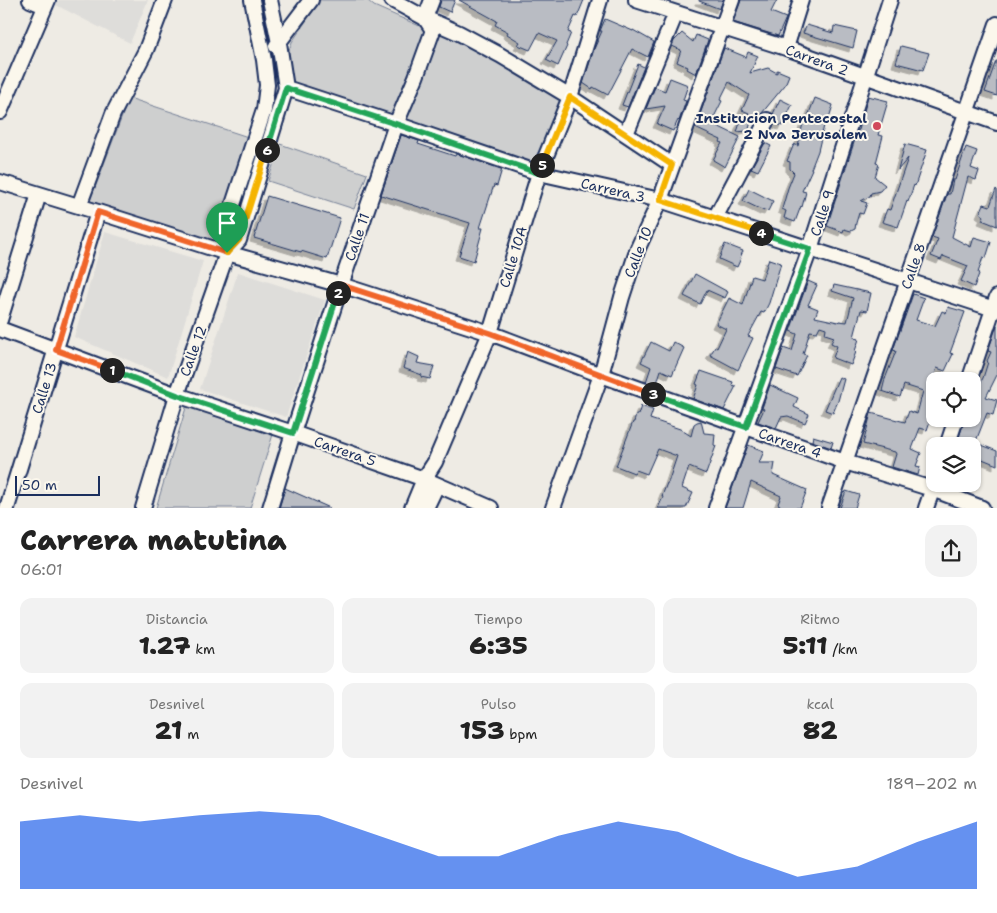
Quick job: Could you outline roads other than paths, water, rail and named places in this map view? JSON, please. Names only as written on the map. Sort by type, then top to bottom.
[{"type":"street","points":[[0,112],[46,3],[30,0]]},
{"type":"street","points":[[79,206],[113,114],[146,50],[166,0]]},
{"type":"street","points":[[252,0],[264,60]]},
{"type":"street","points":[[270,0],[279,43]]},
{"type":"street","points":[[264,60],[311,0]]},
{"type":"street","points":[[392,0],[492,50],[570,97],[672,165]]},
{"type":"street","points":[[425,18],[432,0]]},
{"type":"street","name":"Calle 10A","points":[[426,508],[435,462],[490,333],[538,173],[570,97],[600,0]]},
{"type":"street","name":"Carrera 2","points":[[636,0],[786,48],[997,123]]},
{"type":"street","name":"Calle 10","points":[[553,508],[601,375],[622,297],[638,248],[660,200],[732,0]]},
{"type":"street","points":[[786,48],[801,0]]},
{"type":"street","name":"Calle 9","points":[[716,508],[810,249],[890,0]]},
{"type":"street","points":[[626,134],[676,13]]},
{"type":"street","name":"Calle 11","points":[[270,508],[341,285],[396,124],[433,30],[425,18]]},
{"type":"street","name":"Calle 8","points":[[829,508],[997,24]]},
{"type":"street","name":"Calle 12","points":[[143,508],[177,395],[227,253],[239,240],[286,88],[279,43]]},
{"type":"street","name":"Calle 12","points":[[227,253],[223,235],[264,110],[267,85],[264,60]]},
{"type":"street","name":"Carrera 3","points":[[286,88],[538,173],[660,200],[907,282],[996,305]]},
{"type":"street","points":[[715,218],[767,120]]},
{"type":"street","name":"Carrera 4","points":[[0,182],[227,253],[341,285],[490,333],[601,375],[845,462],[926,483]]},
{"type":"street","points":[[0,320],[39,194]]},
{"type":"street","name":"Calle 13","points":[[7,508],[98,212]]},
{"type":"street","points":[[972,372],[996,305]]},
{"type":"street","name":"Carrera 5","points":[[0,329],[177,395],[293,433],[431,482],[491,508]]},
{"type":"street","name":"Calle 10A","points":[[412,508],[431,482]]},
{"type":"street","points":[[926,508],[932,492]]},
{"type":"street","name":"Carrera 4","points":[[949,492],[982,508]]},
{"type":"place","name":"Institucion Pentecostal 2 Nva Jerusalem","points":[[877,126]]}]
